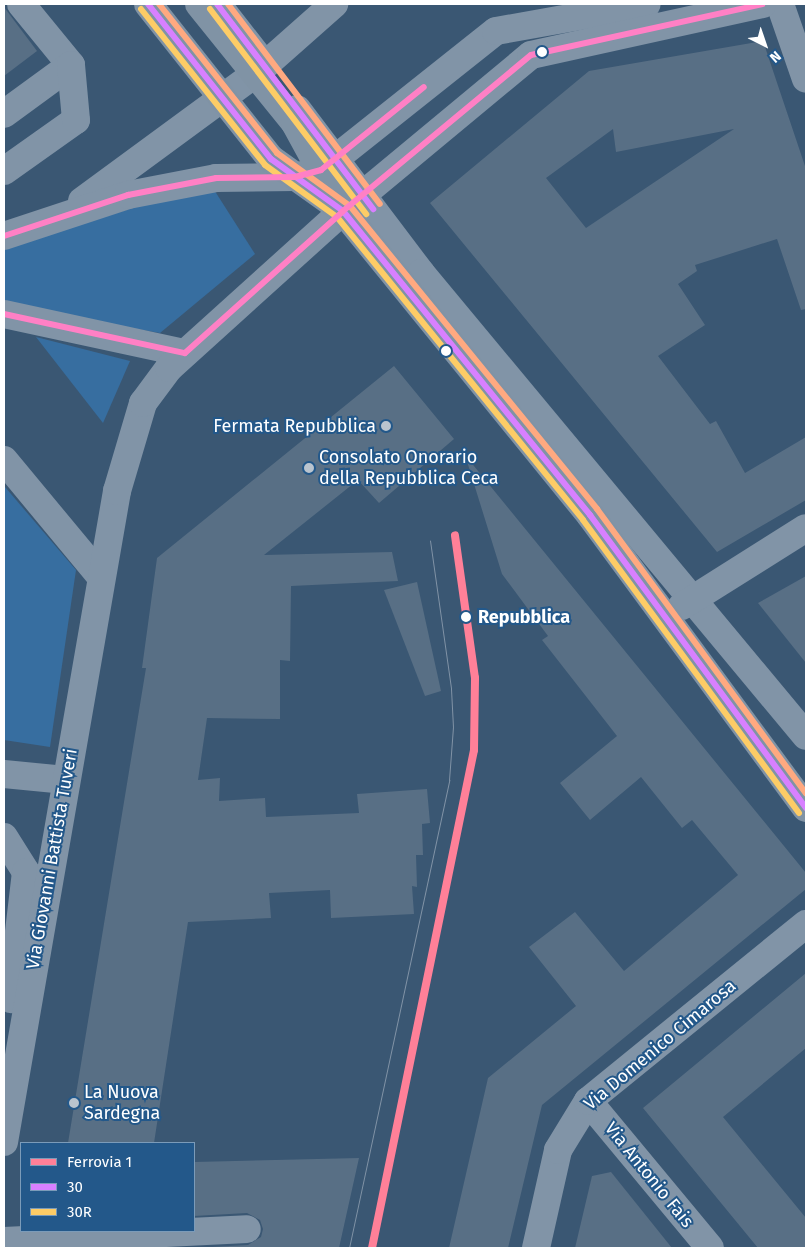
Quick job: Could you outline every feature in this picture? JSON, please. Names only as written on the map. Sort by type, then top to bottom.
[{"type":"main road","points":[[148,4],[271,159],[317,168]]},
{"type":"main road","points":[[199,4],[260,70],[295,123],[317,168],[352,203],[590,515],[806,808]]},
{"type":"street","points":[[4,171],[76,120],[71,65],[20,4]]},
{"type":"street","points":[[217,4],[260,70]]},
{"type":"street","points":[[33,228],[95,193],[223,98],[260,70],[334,4]]},
{"type":"street","points":[[4,236],[148,191],[216,178],[317,168],[496,31],[647,4]]},
{"type":"street","name":"Via Giovanni Battista Tuveri","points":[[5,1130],[9,1047],[66,780],[117,491],[143,403],[169,368],[352,203],[531,55],[762,4]]},
{"type":"street","points":[[780,4],[806,79]]},
{"type":"street","points":[[4,114],[71,65]]},
{"type":"street","points":[[352,203],[421,273],[806,751]]},
{"type":"street","points":[[4,314],[186,353]]},
{"type":"street","points":[[4,460],[102,577]]},
{"type":"street","points":[[590,515],[688,603],[806,736]]},
{"type":"street","points":[[688,603],[806,528]]},
{"type":"street","points":[[4,774],[66,780]]},
{"type":"street","points":[[4,837],[26,872],[10,1011],[9,1047]]},
{"type":"street","name":"Via Domenico Cimarosa","points":[[536,1248],[558,1150],[588,1101],[806,924]]},
{"type":"street","name":"Via Antonio Fais","points":[[588,1101],[710,1248]]},
{"type":"street","points":[[195,1232],[247,1229]]},
{"type":"street","points":[[4,1241],[186,1232]]},
{"type":"shaded area","points":[[211,185],[255,254],[160,333],[4,306],[4,246]]},
{"type":"shaded area","points":[[36,337],[130,361],[103,423]]},
{"type":"shaded area","points":[[5,487],[76,570],[50,747],[4,740]]},
{"type":"building","points":[[4,7],[37,51],[4,76]]},
{"type":"building","points":[[763,41],[806,169],[806,309],[801,310],[777,239],[695,265],[697,271],[678,284],[705,325],[658,356],[710,424],[716,421],[745,473],[806,437],[806,500],[717,552],[430,203],[589,71]],"holes":[[[613,129],[616,152],[734,129],[586,228],[546,178]]]},
{"type":"building","points":[[394,366],[454,439],[379,503],[358,480],[264,555],[392,552],[398,581],[291,586],[290,661],[280,660],[280,719],[207,718],[198,780],[220,778],[219,801],[265,798],[266,817],[359,813],[357,794],[427,789],[430,823],[422,824],[423,855],[416,855],[417,887],[412,886],[414,914],[331,918],[330,890],[269,893],[271,918],[188,922],[154,1142],[68,1142],[146,668],[142,668],[157,558]]},
{"type":"building","points":[[465,455],[806,873],[806,889],[542,1105],[508,1248],[449,1248],[488,1078],[576,1006],[529,947],[575,912],[624,971],[738,875],[692,820],[682,828],[641,777],[590,820],[560,783],[617,736],[542,640],[548,636],[502,574]]},
{"type":"building","points":[[806,576],[806,663],[758,603]]},
{"type":"building","points":[[417,582],[441,691],[425,696],[384,590]]},
{"type":"building","points":[[806,973],[806,1048],[723,1117],[806,1218],[806,1248],[758,1248],[643,1108]]},
{"type":"building","points":[[359,1158],[339,1248],[194,1248],[248,1245],[261,1237],[263,1229],[260,1220],[247,1213],[195,1216],[195,1162]]},
{"type":"building","points":[[611,1172],[672,1248],[575,1248],[592,1176]]},
{"type":"tram line","points":[[349,1248],[449,780],[453,727],[451,688],[430,540]]},
{"type":"rail line","name":"1","points":[[372,1248],[474,750],[475,678],[455,535]]},
{"type":"transit line","name":"30","points":[[148,4],[271,159],[343,211],[590,515],[806,808]]},
{"type":"transit line","points":[[159,4],[277,153],[350,206],[597,509],[806,794]]},
{"type":"transit line","name":"30","points":[[217,4],[373,209]]},
{"type":"transit line","points":[[228,4],[380,204]]},
{"type":"transit line","points":[[4,314],[185,353],[343,211],[531,55],[762,4]]},
{"type":"transit line","name":"30R","points":[[141,9],[265,165],[337,217],[583,520],[799,813]]},
{"type":"transit line","name":"30R","points":[[210,9],[366,214]]},
{"type":"transit line","points":[[4,236],[128,195],[216,178],[295,177],[321,170],[424,87]]},
{"type":"place","name":"Fermata Repubblica","points":[[386,426]]},
{"type":"place","name":"Consolato Onorario della Repubblica Ceca","points":[[309,468]]},
{"type":"place","name":"Repubblica","points":[[466,617]]},
{"type":"place","name":"La Nuova Sardegna","points":[[74,1103]]}]
